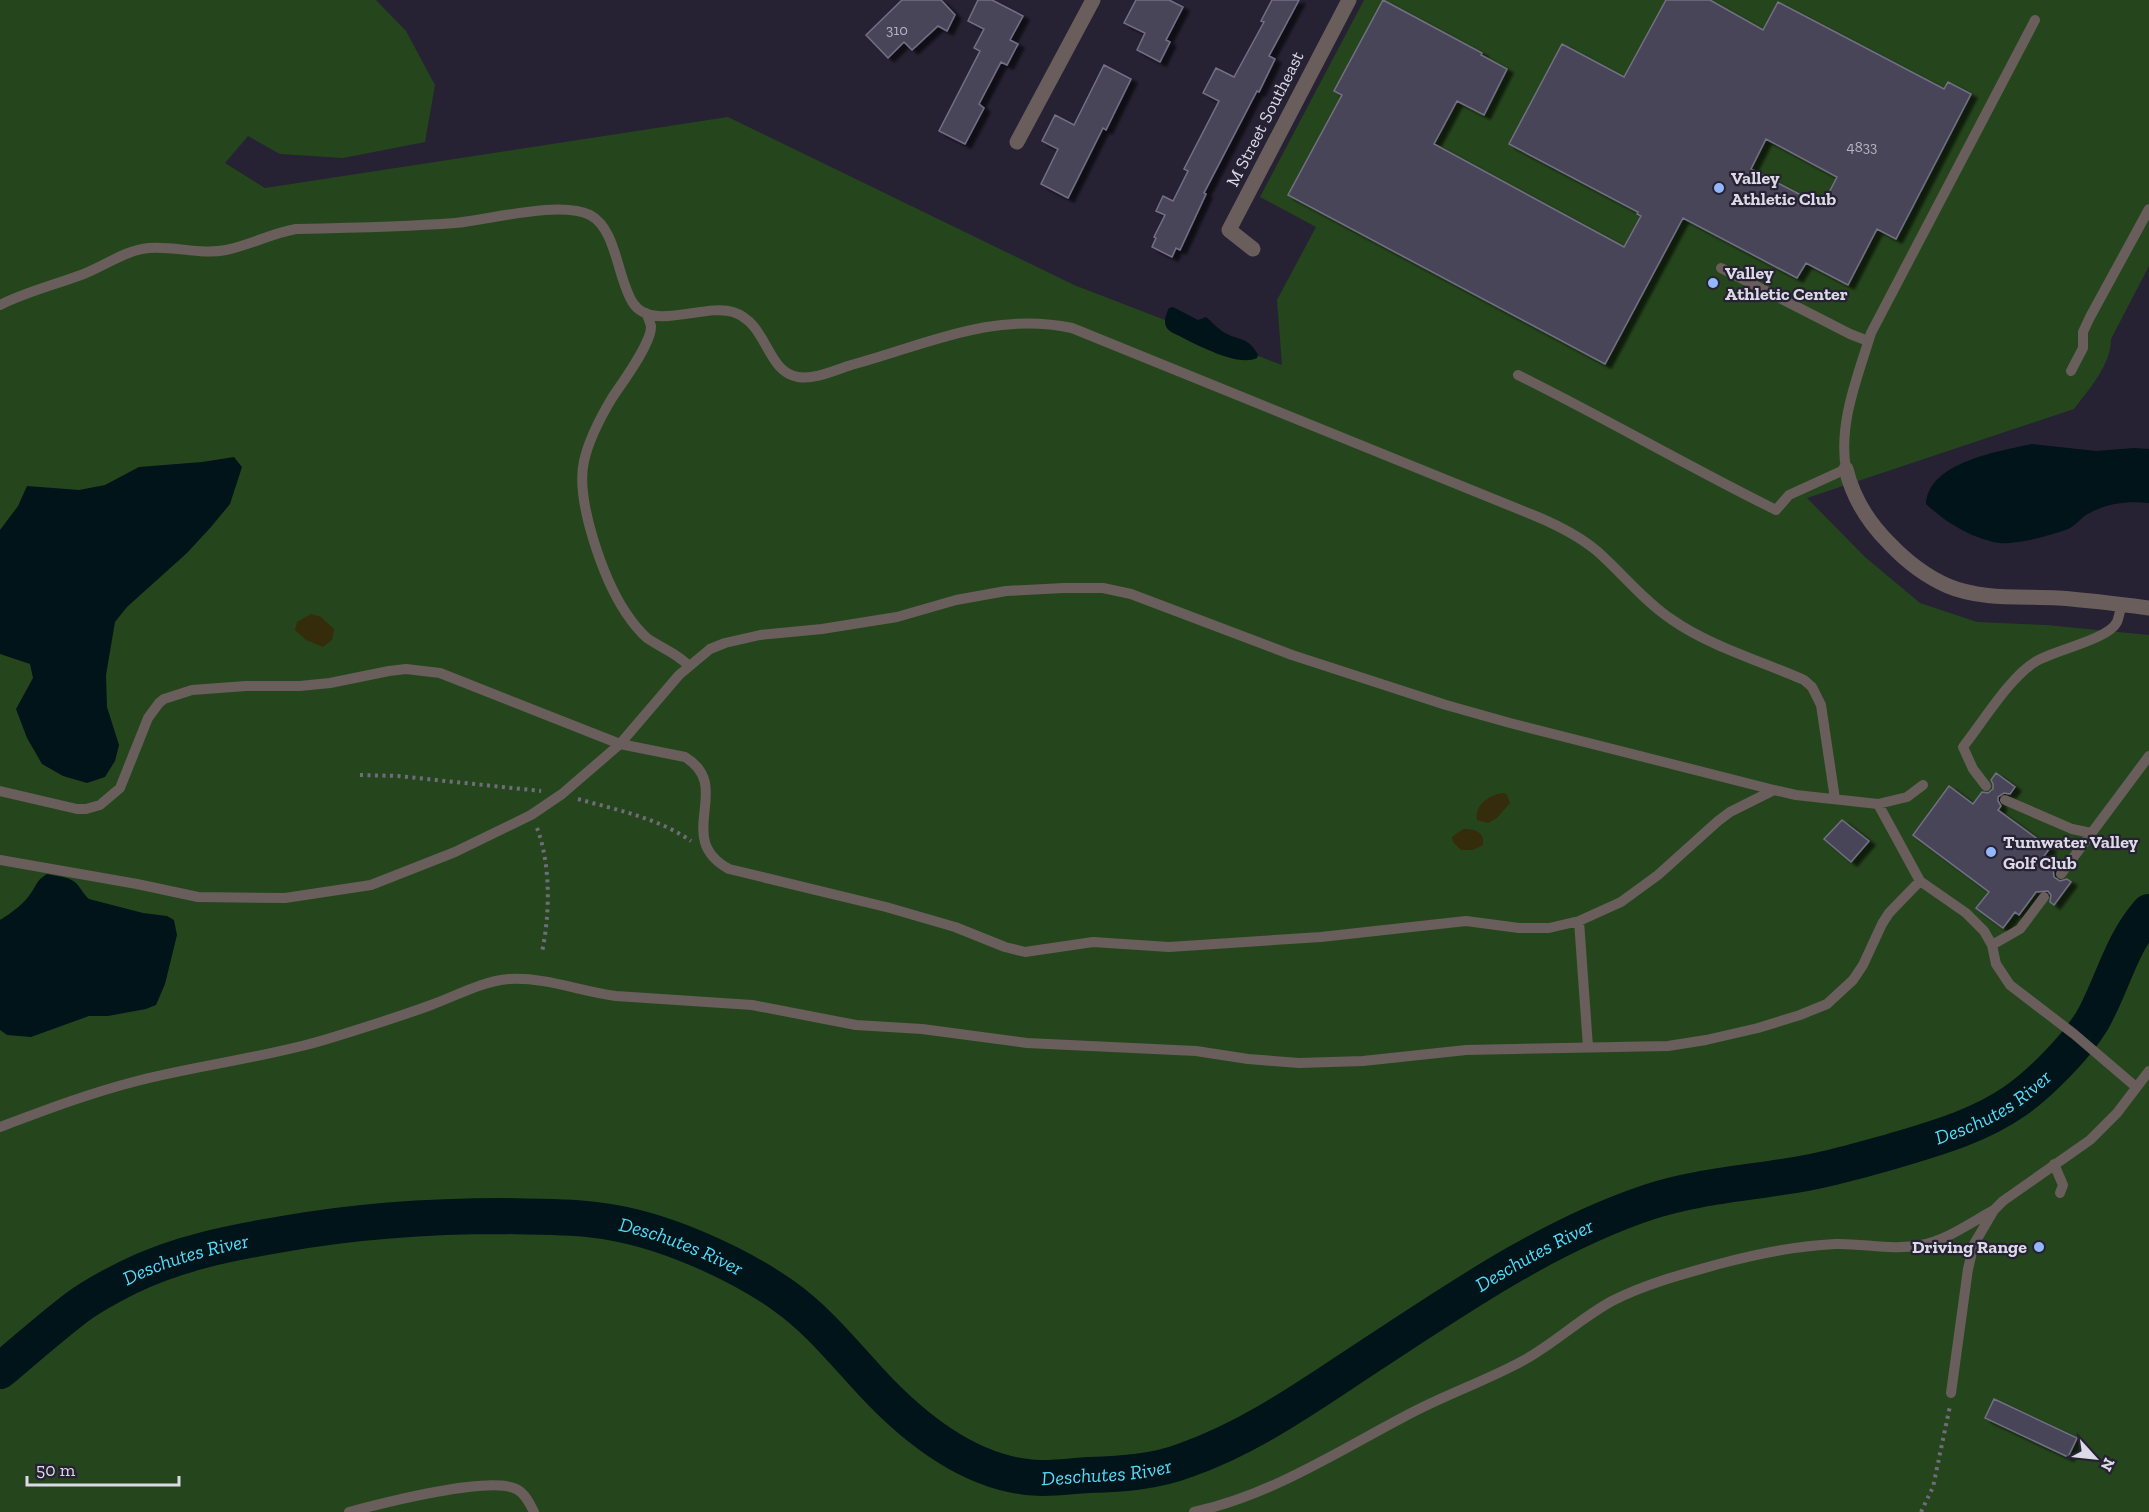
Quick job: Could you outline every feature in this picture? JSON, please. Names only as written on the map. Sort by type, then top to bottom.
[{"type":"street","points":[[1017,142],[1093,0]]},
{"type":"street","name":"M Street Southeast","points":[[1253,249],[1229,230],[1349,0]]},
{"type":"street","points":[[1846,469],[1860,508],[1877,531],[1902,557],[1951,587],[1983,594],[2149,608]]},
{"type":"lane","points":[[1518,375],[1591,411],[1716,480],[1776,510],[1790,495],[1846,469],[1845,430],[1854,389],[1871,333],[2035,21]]},
{"type":"lane","points":[[0,305],[51,284],[83,274],[131,252],[147,248],[207,252],[233,248],[277,232],[296,229],[455,223],[562,209],[591,215],[602,227],[612,246],[626,291],[635,306],[646,313],[667,316],[714,311],[735,313],[756,328],[779,366],[799,377],[811,377],[865,362],[973,328],[1012,323],[1054,324],[1089,333],[1564,528],[1598,552],[1650,602],[1678,624],[1727,648],[1804,680],[1812,687],[1821,705],[1835,799]]},
{"type":"lane","points":[[2071,371],[2083,348],[2084,332],[2090,317],[2149,209]]},
{"type":"lane","points":[[1721,268],[1868,341]]},
{"type":"lane","points":[[646,313],[651,326],[646,343],[602,416],[587,451],[583,469],[583,496],[593,539],[623,608],[646,637],[689,666]]},
{"type":"lane","points":[[0,860],[198,897],[285,898],[371,885],[455,852],[531,814],[562,794],[620,744],[689,666],[710,649],[760,635],[822,629],[897,617],[956,600],[1006,591],[1103,588],[1131,594],[1293,655],[1446,705],[1796,795],[1878,804],[1907,797],[1923,786]]},
{"type":"lane","points":[[1986,786],[1973,769],[1963,747],[2018,675],[2035,662],[2060,650],[2106,634],[2116,623],[2122,604]]},
{"type":"lane","points":[[0,790],[64,807],[93,808],[106,801],[120,788],[148,718],[159,703],[164,699],[192,690],[310,685],[397,670],[440,673],[620,744],[685,757],[694,763],[707,786],[703,827],[705,847],[714,860],[729,870],[886,907],[955,927],[1016,951],[1037,951],[1093,942],[1169,947],[1320,937],[1466,921],[1534,929],[1562,926],[1621,902],[1658,875],[1718,820],[1774,790]]},
{"type":"lane","points":[[2061,874],[2149,756]]},
{"type":"lane","points":[[2005,800],[2072,829],[2091,833]]},
{"type":"lane","points":[[1878,804],[1920,881],[1966,913],[1984,931],[1992,945],[1996,964],[2010,985],[2136,1087]]},
{"type":"lane","points":[[0,1127],[54,1106],[139,1081],[306,1045],[404,1015],[482,985],[506,980],[557,982],[598,994],[616,996],[752,1005],[856,1025],[950,1032],[1027,1043],[1196,1051],[1248,1059],[1299,1063],[1363,1060],[1466,1050],[1668,1046],[1706,1040],[1768,1025],[1800,1016],[1827,1004],[1853,980],[1882,924],[1920,881]]},
{"type":"lane","points":[[1992,945],[2020,929],[2044,897]]},
{"type":"lane","points":[[1579,921],[1588,1047]]},
{"type":"lane","points":[[1951,1393],[1968,1269],[1974,1244],[1994,1210],[2003,1201],[2090,1140],[2116,1113],[2149,1071]]},
{"type":"lane","points":[[2054,1164],[2063,1185],[2060,1193]]},
{"type":"lane","points":[[1194,1512],[1229,1503],[1282,1483],[1432,1402],[1496,1376],[1537,1352],[1584,1318],[1634,1290],[1718,1264],[1800,1248],[1835,1244],[1899,1248],[1922,1245],[1941,1239],[1994,1210]]},
{"type":"lane","points":[[349,1512],[470,1487],[495,1486],[518,1490],[529,1502],[534,1512]]},
{"type":"path","points":[[531,814],[541,839],[546,873],[546,917],[542,952]]},
{"type":"path","points":[[1921,1512],[1933,1487],[1949,1417],[1951,1393]]},
{"type":"green space","points":[[0,0],[376,0],[406,31],[435,85],[425,142],[343,158],[280,154],[248,136],[225,163],[265,188],[728,117],[1074,285],[1282,365],[1277,300],[1316,227],[1260,197],[1364,0],[2149,0],[2149,266],[2111,339],[2107,358],[2092,385],[2074,409],[1807,498],[1865,557],[1920,603],[1977,622],[2046,625],[2149,635],[2149,1512],[0,1512]]},
{"type":"sand","points":[[311,614],[321,617],[334,629],[332,640],[323,647],[306,640],[295,630],[297,622]]},
{"type":"sand","points":[[1504,793],[1510,803],[1497,818],[1488,823],[1477,820],[1478,810],[1484,801]]},
{"type":"sand","points":[[1463,829],[1475,830],[1480,834],[1483,845],[1473,850],[1461,850],[1453,842],[1452,837]]},
{"type":"shaded area","points":[[1173,307],[1198,320],[1206,317],[1227,334],[1246,341],[1258,355],[1257,358],[1238,360],[1227,357],[1169,331],[1165,322],[1166,315],[1169,308]]},
{"type":"shaded area","points":[[2032,444],[2096,451],[2149,449],[2149,503],[2132,502],[2109,505],[2086,515],[2068,529],[2034,539],[2006,543],[1989,541],[1969,534],[1926,504],[1930,490],[1939,478],[1952,468],[1985,455]]},
{"type":"shaded area","points":[[234,457],[242,467],[230,504],[187,553],[127,607],[115,622],[106,675],[107,707],[119,745],[115,761],[105,777],[87,783],[63,776],[42,764],[27,738],[16,709],[33,678],[30,664],[0,654],[0,530],[18,506],[27,486],[79,490],[105,485],[139,467]]},
{"type":"shaded area","points":[[47,874],[73,881],[89,899],[143,913],[167,916],[174,920],[177,935],[165,984],[156,1005],[108,1016],[89,1016],[31,1037],[7,1035],[0,1030],[0,920],[21,905],[39,880]]},
{"type":"building","points":[[902,0],[941,0],[955,15],[947,31],[938,26],[912,50],[904,42],[888,58],[866,35]]},
{"type":"building","points":[[978,0],[992,0],[1023,16],[1010,40],[1018,44],[1007,65],[1001,62],[979,104],[984,108],[965,144],[939,131],[980,51],[974,48],[984,29],[968,21]]},
{"type":"building","points":[[1136,0],[1169,0],[1183,7],[1166,40],[1170,42],[1160,62],[1137,50],[1145,33],[1124,23]]},
{"type":"building","points":[[1272,0],[1299,0],[1269,56],[1275,59],[1259,92],[1257,91],[1204,193],[1206,194],[1180,250],[1176,248],[1172,257],[1152,247],[1156,238],[1154,237],[1165,215],[1156,211],[1163,196],[1173,201],[1188,171],[1184,169],[1219,101],[1203,93],[1216,68],[1234,77],[1264,22],[1261,21]]},
{"type":"building","points":[[1383,0],[1482,53],[1481,55],[1507,69],[1484,115],[1457,101],[1434,144],[1624,247],[1641,216],[1637,214],[1638,212],[1509,144],[1562,44],[1624,77],[1666,0],[1710,0],[1763,30],[1778,2],[1944,89],[1948,82],[1971,94],[1896,239],[1877,229],[1848,285],[1806,263],[1797,278],[1683,218],[1605,364],[1288,195],[1342,95],[1334,91]],"holes":[[[1766,139],[1837,177],[1822,206],[1751,169]]]},
{"type":"building","points":[[1104,65],[1131,79],[1106,130],[1103,128],[1068,198],[1041,184],[1058,149],[1042,141],[1055,115],[1074,125]]},
{"type":"building","name":"Tumwater Valley Golf Club","points":[[1996,773],[2015,787],[2010,794],[2004,793],[1998,797],[2001,806],[1998,810],[2050,848],[2044,856],[2056,864],[2053,869],[2054,877],[2060,881],[2067,879],[2071,882],[2054,905],[2050,902],[2051,895],[2048,891],[2036,892],[2019,915],[2015,912],[2003,928],[1976,908],[1989,892],[1913,835],[1949,786],[1973,804],[1982,792],[1988,793],[1993,789],[1991,780]]},
{"type":"building","points":[[1842,820],[1869,841],[1851,862],[1824,839]]},
{"type":"building","points":[[1994,1399],[2077,1438],[2068,1457],[1985,1418]]},
{"type":"waterway","name":"Deschutes River","points":[[0,1371],[95,1295],[122,1280],[166,1261],[204,1250],[310,1229],[393,1220],[504,1216],[588,1219],[636,1228],[681,1242],[725,1261],[766,1284],[808,1316],[905,1415],[942,1444],[962,1456],[1004,1473],[1027,1477],[1042,1478],[1150,1470],[1186,1460],[1234,1440],[1302,1400],[1504,1270],[1575,1232],[1611,1216],[1682,1193],[1809,1172],[1863,1159],[1955,1131],[2001,1110],[2047,1075],[2085,1031],[2099,1007],[2124,951],[2149,912]]},
{"type":"place","name":"Valley Athletic Club","points":[[1719,188]]},
{"type":"place","name":"Valley Athletic Center","points":[[1713,283]]},
{"type":"place","name":"Tumwater Valley Golf Club","points":[[1991,852]]},
{"type":"place","name":"Driving Range","points":[[2039,1247]]}]
